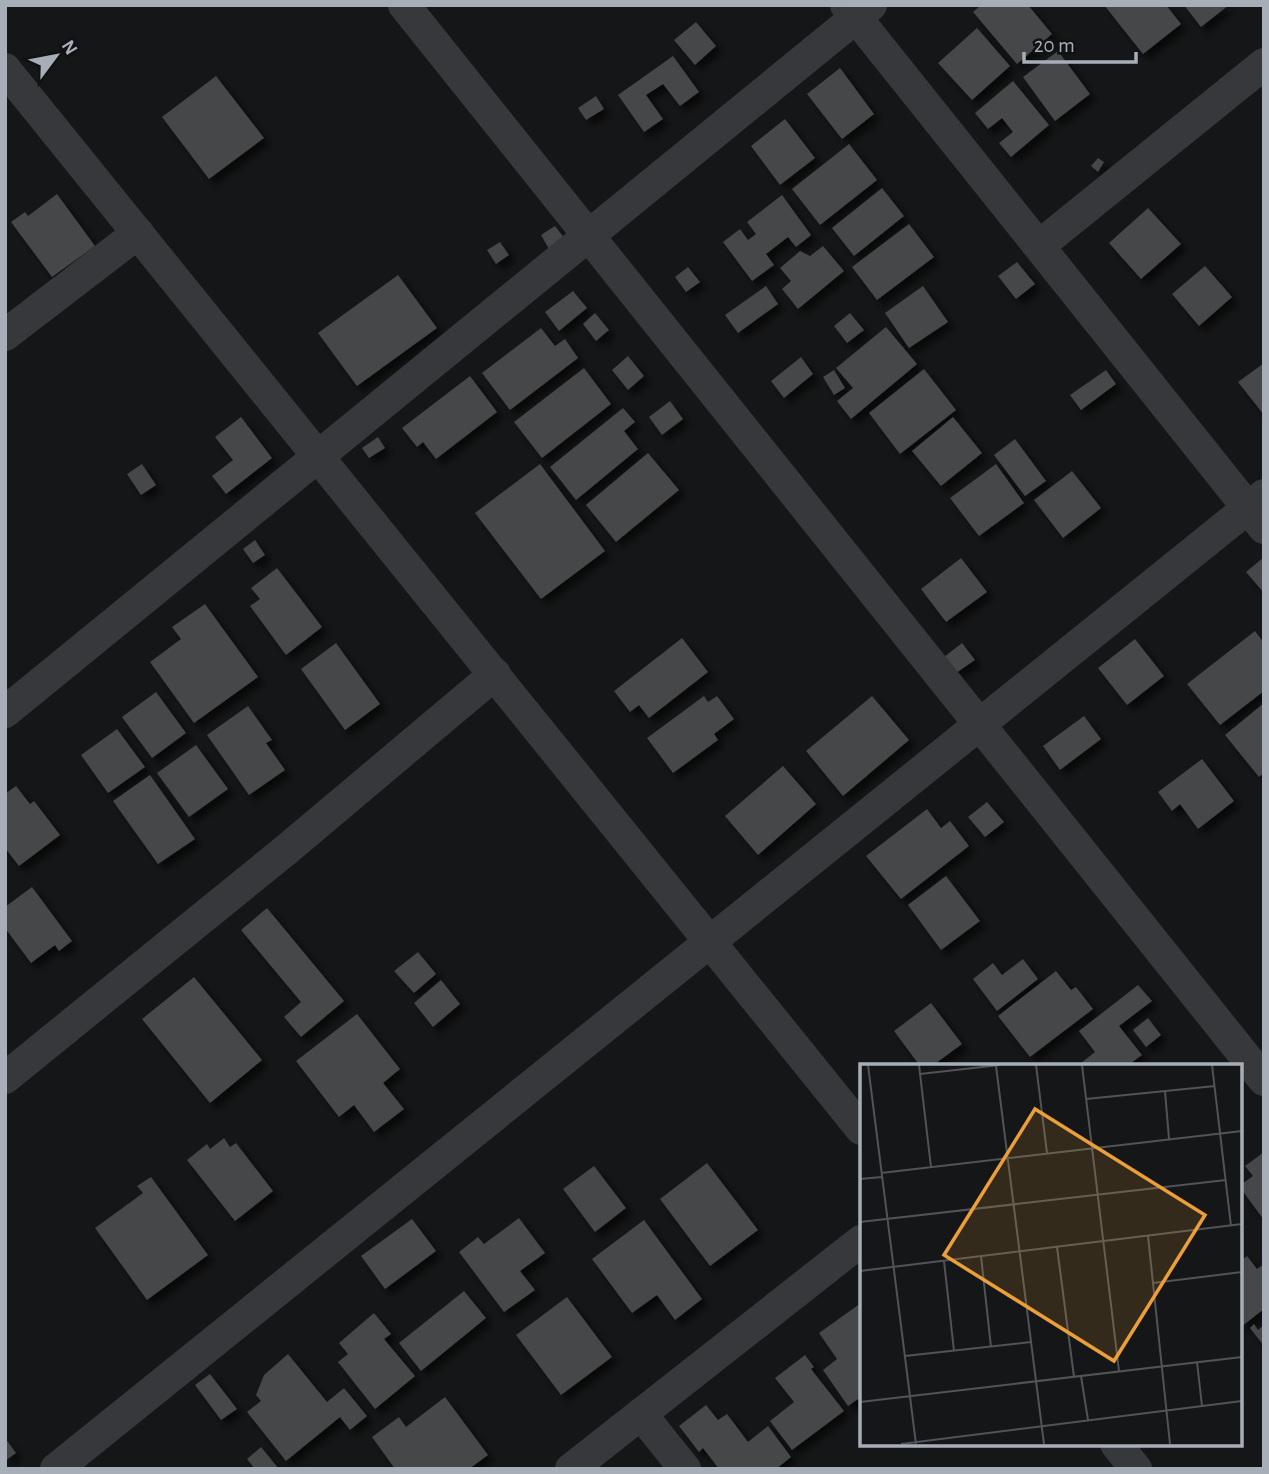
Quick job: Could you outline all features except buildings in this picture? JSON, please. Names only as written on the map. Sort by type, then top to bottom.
[{"type":"street","points":[[404,5],[1264,1080]]},
{"type":"street","points":[[5,712],[589,236],[858,9],[1039,247],[1258,510],[979,724],[56,1469]]},
{"type":"street","points":[[1039,247],[1264,64]]},
{"type":"street","points":[[5,69],[860,1128]]},
{"type":"street","points":[[5,335],[138,233]]},
{"type":"street","points":[[5,1078],[286,850],[495,674]]},
{"type":"street","points":[[571,1469],[860,1242]]},
{"type":"street","points":[[641,1414],[685,1469]]},
{"type":"street","points":[[1118,1446],[1136,1469]]}]
